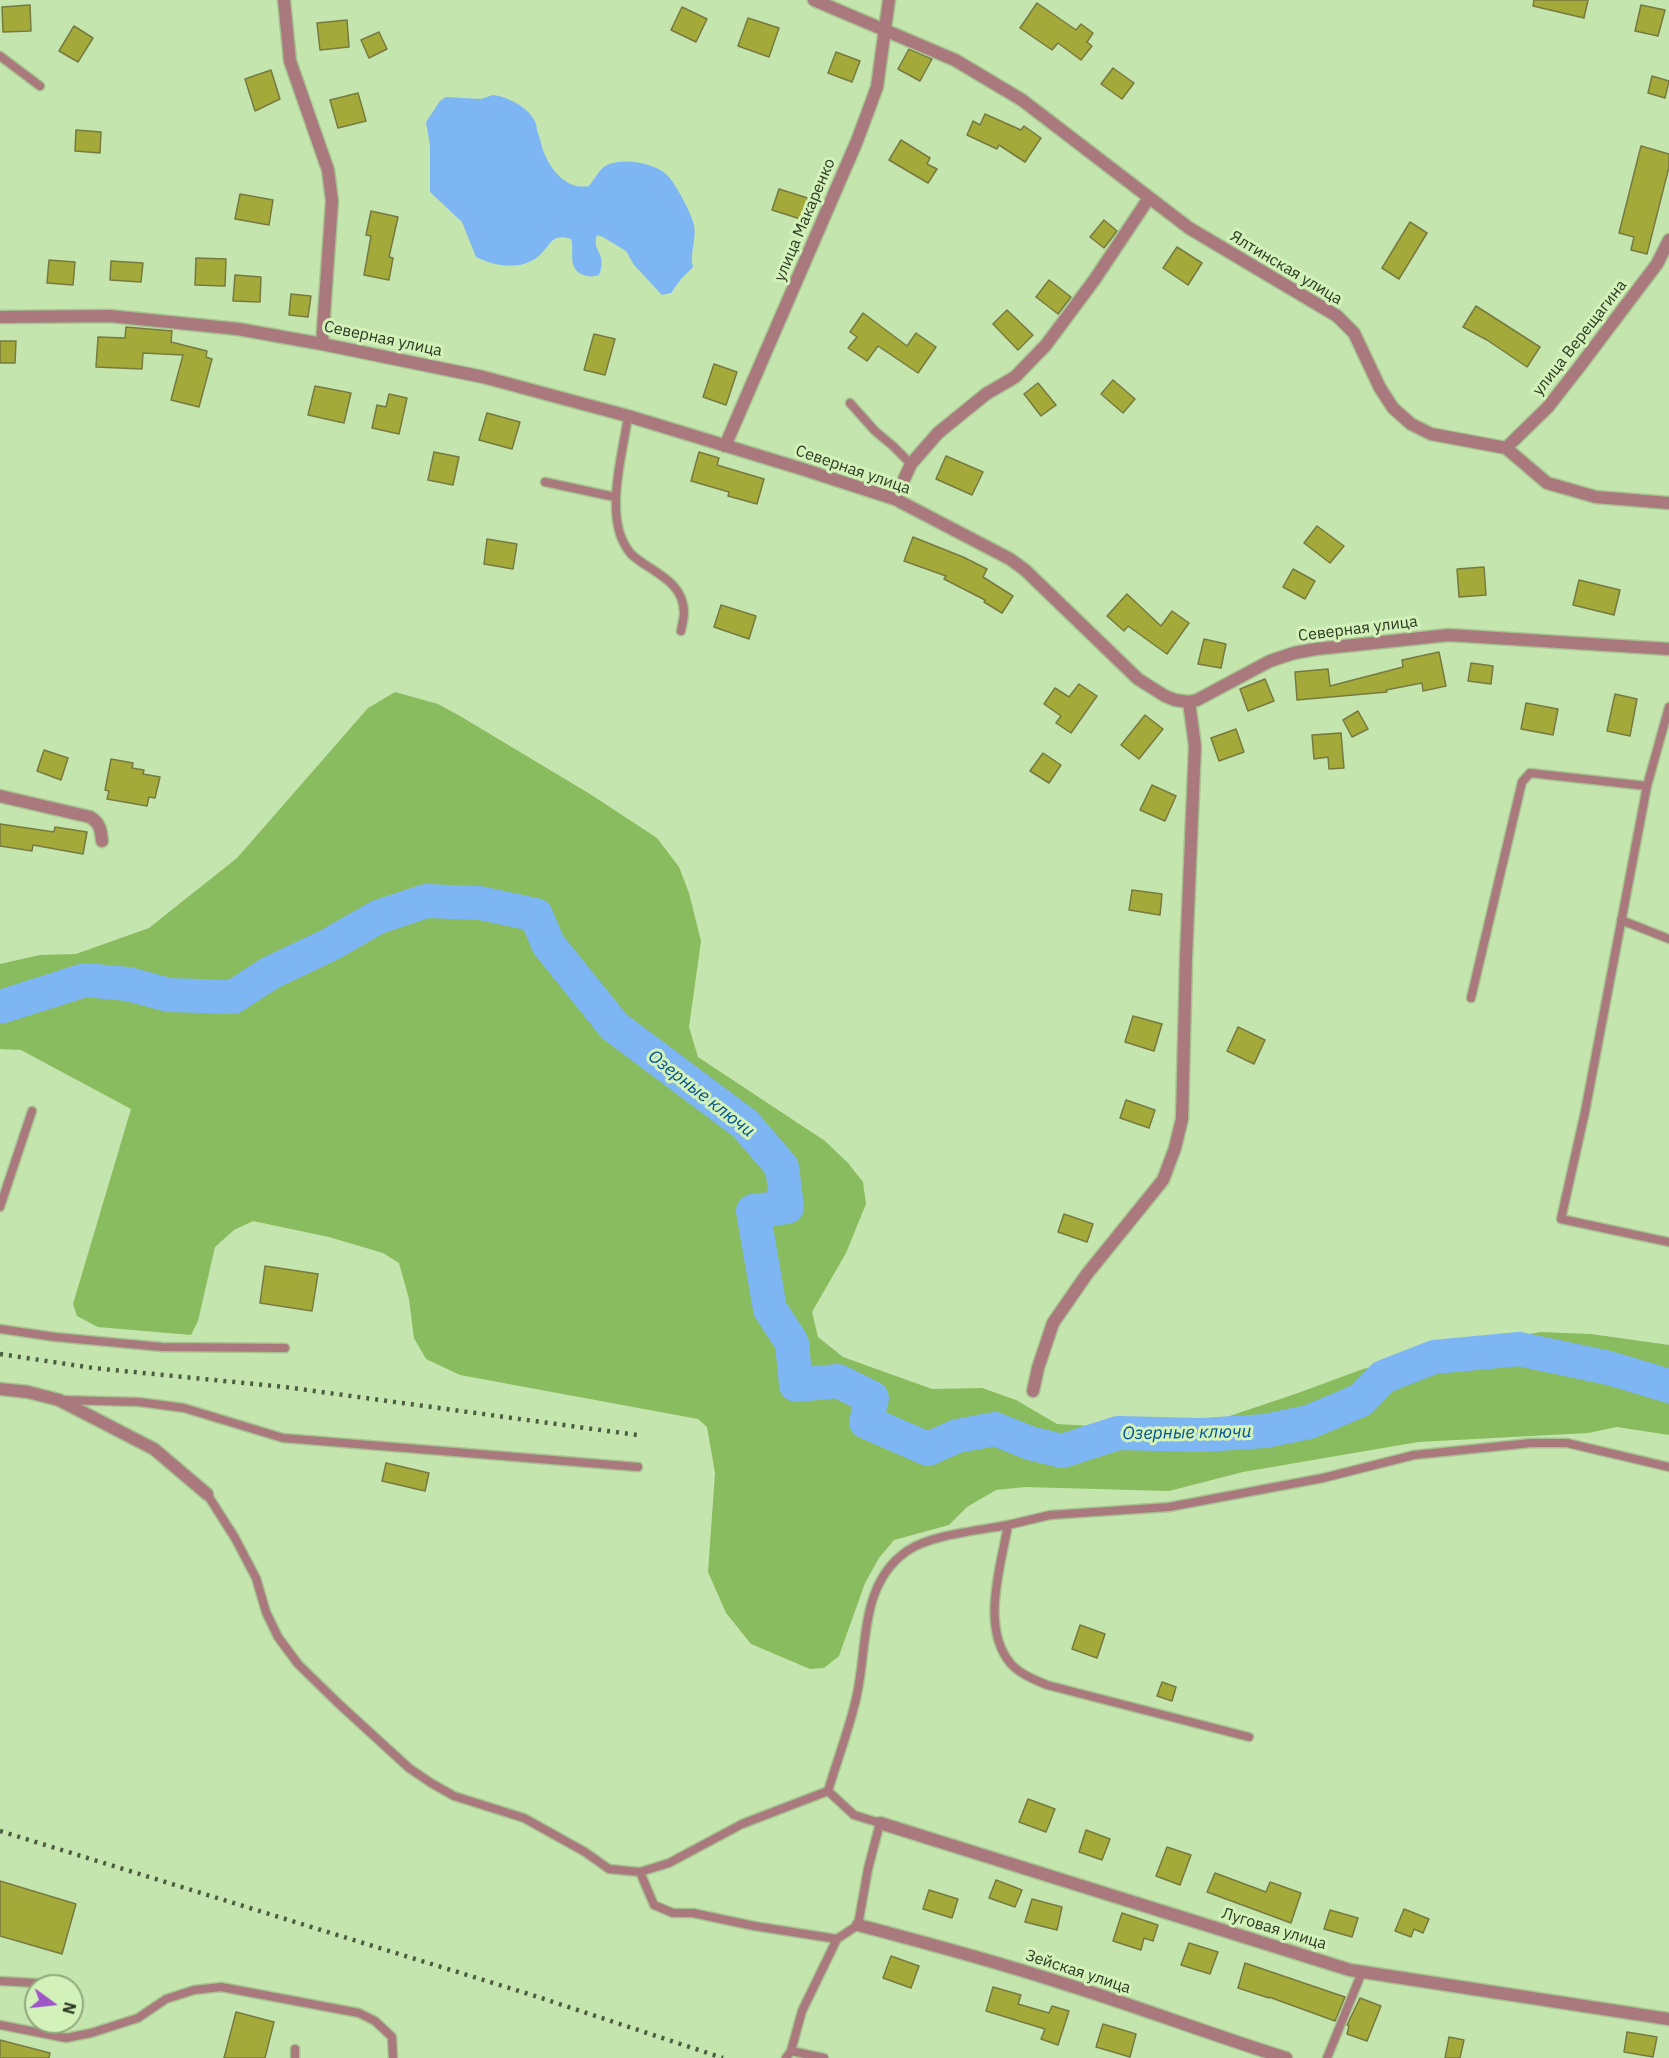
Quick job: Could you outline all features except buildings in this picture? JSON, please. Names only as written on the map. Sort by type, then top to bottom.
[{"type":"street","points":[[284,0],[290,61],[331,184],[332,201],[322,344]]},
{"type":"street","name":"Ялтинская улица","points":[[814,0],[955,60],[1022,100],[1189,228],[1337,316],[1354,333],[1380,388],[1393,408],[1412,424],[1431,434],[1506,448],[1547,483],[1596,496],[1669,503]]},
{"type":"street","name":"улица Макаренко","points":[[725,446],[857,141],[877,87],[889,0]]},
{"type":"street","points":[[895,499],[911,464],[938,433],[986,394],[1015,377],[1046,345],[1095,279],[1149,198]]},
{"type":"street","name":"улица Верещагина","points":[[1506,448],[1548,407],[1657,264],[1669,240]]},
{"type":"street","name":"Северная улица","points":[[0,317],[89,316],[140,319],[238,329],[322,344],[483,377],[627,416],[895,499],[1010,559],[1025,570],[1138,679],[1165,696],[1189,702],[1270,661],[1316,649],[1449,635],[1669,650]]},
{"type":"street","points":[[1033,1391],[1053,1323],[1087,1274],[1163,1180],[1175,1148],[1182,1119],[1195,746],[1189,702]]},
{"type":"street","points":[[0,796],[90,817],[97,821],[101,829],[102,841]]},
{"type":"street","points":[[0,1389],[28,1392],[59,1400],[154,1449],[207,1494]]},
{"type":"street","name":"Луговая улица","points":[[880,1823],[1350,1970],[1669,2019]]},
{"type":"street","name":"Зейская улица","points":[[858,1925],[922,1941],[1066,1984],[1286,2058]]},
{"type":"lane","points":[[0,56],[40,86]]},
{"type":"lane","points":[[850,404],[911,464]]},
{"type":"lane","points":[[627,416],[615,497],[619,528],[630,553],[670,582],[681,596],[684,613],[681,631]]},
{"type":"lane","points":[[545,482],[615,497]]},
{"type":"lane","points":[[1669,707],[1647,786],[1585,1112],[1561,1219],[1669,1242]]},
{"type":"lane","points":[[1471,998],[1522,782],[1530,773],[1647,786]]},
{"type":"lane","points":[[1621,920],[1669,939]]},
{"type":"lane","points":[[0,1207],[32,1111]]},
{"type":"lane","points":[[0,1329],[162,1347],[285,1348]]},
{"type":"lane","points":[[59,1400],[139,1402],[184,1408],[283,1438],[638,1467]]},
{"type":"lane","points":[[828,1791],[856,1701],[869,1612],[880,1578],[906,1551],[925,1542],[1050,1515],[1169,1507],[1323,1478],[1414,1455],[1530,1443],[1567,1443],[1669,1467]]},
{"type":"lane","points":[[207,1494],[235,1538],[256,1578],[266,1612],[278,1637],[298,1664],[410,1768],[454,1796],[524,1818],[585,1852],[609,1869],[640,1872],[669,1863],[742,1824],[828,1791]]},
{"type":"lane","points":[[1008,1525],[995,1598],[996,1627],[1000,1645],[1011,1665],[1028,1677],[1047,1685],[1249,1737]]},
{"type":"lane","points":[[824,2058],[788,2055],[802,2011],[837,1939],[858,1925],[868,1869],[880,1823],[854,1815],[828,1791]]},
{"type":"lane","points":[[640,1872],[654,1905],[673,1913],[693,1913],[754,1926],[837,1939]]},
{"type":"lane","points":[[1327,2058],[1362,1972]]},
{"type":"lane","points":[[0,1981],[24,1982]]},
{"type":"lane","points":[[0,2025],[66,2038],[92,2033],[138,2018],[166,1999],[184,1993],[221,1987],[359,2013],[375,2020],[392,2037],[393,2058]]},
{"type":"green space","points":[[395,692],[438,704],[590,794],[657,838],[679,867],[689,893],[701,941],[689,1027],[698,1057],[825,1141],[848,1163],[863,1182],[866,1204],[846,1253],[812,1312],[818,1337],[843,1357],[932,1389],[982,1388],[1016,1400],[1057,1424],[1110,1427],[1212,1422],[1363,1369],[1482,1342],[1541,1332],[1591,1334],[1669,1345],[1669,1435],[1617,1427],[1588,1433],[1418,1442],[1243,1472],[1169,1491],[1025,1487],[996,1490],[967,1507],[949,1525],[894,1540],[879,1558],[865,1583],[839,1656],[824,1668],[810,1669],[751,1644],[726,1613],[708,1572],[715,1473],[707,1427],[698,1419],[460,1375],[426,1359],[414,1338],[409,1299],[399,1263],[383,1253],[329,1237],[253,1221],[234,1230],[215,1247],[198,1321],[191,1335],[98,1327],[77,1316],[73,1304],[131,1109],[21,1050],[0,1049],[0,964],[40,955],[76,954],[149,928],[237,858],[368,708]]},
{"type":"water","points":[[493,95],[515,102],[528,112],[536,124],[548,162],[568,183],[581,187],[589,186],[604,167],[621,162],[648,165],[663,171],[668,176],[687,207],[695,230],[693,267],[671,293],[662,295],[634,265],[626,251],[597,235],[596,245],[602,261],[599,275],[594,276],[586,276],[577,271],[573,263],[571,239],[560,237],[533,260],[517,265],[500,265],[476,257],[462,222],[430,192],[430,145],[426,122],[440,101],[446,97],[481,99]]},
{"type":"waterway","name":"Озерные ключи","points":[[0,1007],[85,980],[128,984],[169,995],[233,997],[270,973],[329,945],[378,917],[426,901],[480,903],[536,915],[548,944],[614,1026],[745,1124],[782,1167],[787,1207],[753,1211],[770,1309],[792,1343],[796,1385],[838,1381],[872,1398],[866,1422],[928,1449],[957,1436],[995,1429],[1030,1443],[1062,1451],[1118,1433],[1202,1435],[1265,1431],[1309,1422],[1361,1400],[1383,1377],[1434,1357],[1519,1349],[1609,1368],[1669,1386]]},
{"type":"railway","points":[[0,1354],[93,1368],[285,1387],[637,1435]]},
{"type":"railway","points":[[0,1831],[532,1995],[723,2058]]}]
